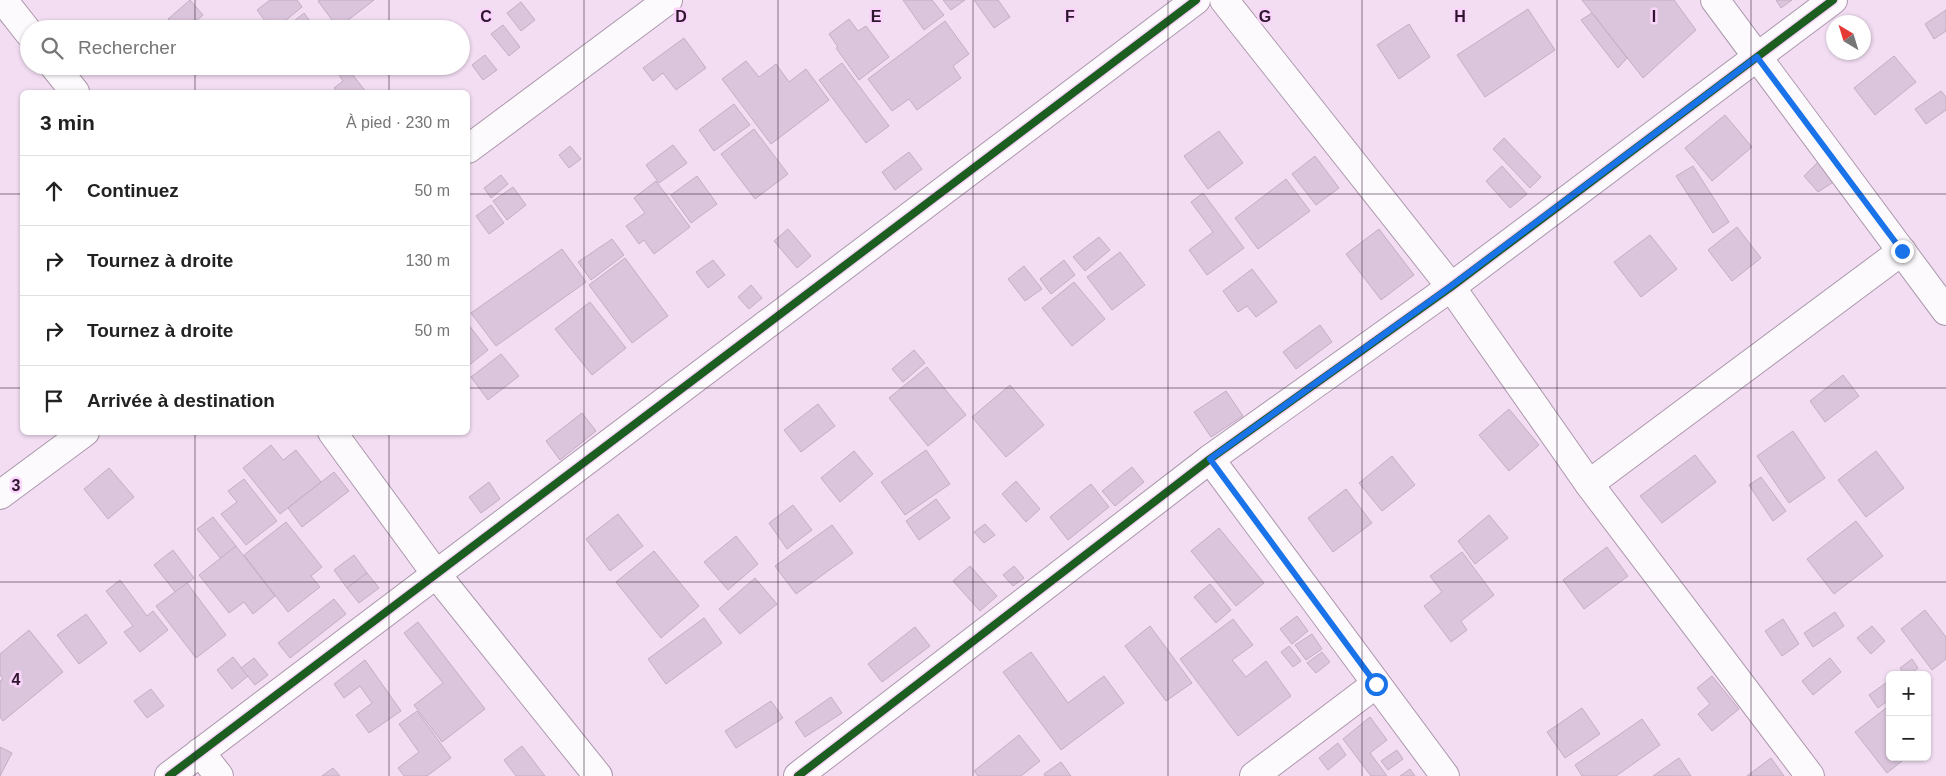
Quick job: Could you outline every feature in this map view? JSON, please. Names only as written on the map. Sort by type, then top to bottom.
[{"type":"street","points":[[470,148],[668,0]]},
{"type":"street","points":[[169,776],[1196,0]]},
{"type":"street","points":[[1224,0],[1450,287],[1589,484],[1810,776]]},
{"type":"street","points":[[1715,0],[1946,311]]},
{"type":"street","points":[[798,776],[1210,459],[1450,287],[1833,0]]},
{"type":"street","points":[[3,1],[20,22]]},
{"type":"street","points":[[61,75],[72,90]]},
{"type":"street","points":[[1589,484],[1902,251]]},
{"type":"street","points":[[0,495],[82,435]]},
{"type":"street","points":[[334,435],[436,574],[598,776]]},
{"type":"street","points":[[1210,459],[1445,776]]},
{"type":"street","points":[[1254,776],[1376,684]]},
{"type":"street","points":[[200,752],[220,776]]},
{"type":"building","points":[[190,0],[203,15],[197,20],[168,19]]},
{"type":"building","points":[[270,0],[297,0],[302,7],[286,20],[264,20],[257,10]]},
{"type":"building","points":[[374,0],[348,20],[332,20],[318,1]]},
{"type":"building","points":[[903,0],[932,0],[944,15],[924,30]]},
{"type":"building","points":[[943,0],[965,0],[951,10]]},
{"type":"building","points":[[974,0],[998,0],[1010,17],[994,28]]},
{"type":"building","points":[[1582,0],[1674,0],[1696,30],[1643,78]]},
{"type":"building","points":[[1776,0],[1792,0],[1781,8]]},
{"type":"building","points":[[521,2],[535,20],[521,31],[507,13]]},
{"type":"building","points":[[1528,9],[1555,50],[1485,97],[1457,55]]},
{"type":"building","points":[[1946,10],[1946,31],[1934,39],[1925,24]]},
{"type":"building","points":[[304,13],[309,20],[295,20]]},
{"type":"building","points":[[1592,13],[1627,58],[1618,68],[1581,20]]},
{"type":"building","points":[[849,19],[858,31],[866,26],[889,57],[859,80],[836,48],[838,47],[829,34]]},
{"type":"building","points":[[945,21],[969,54],[953,66],[961,78],[917,110],[909,99],[892,111],[868,79]]},
{"type":"building","points":[[1409,24],[1430,57],[1399,79],[1377,45]]},
{"type":"building","points":[[503,25],[520,47],[509,56],[491,34]]},
{"type":"building","points":[[684,38],[706,68],[676,90],[663,73],[653,81],[643,68]]},
{"type":"building","points":[[485,55],[497,70],[483,80],[472,65]]},
{"type":"building","points":[[1894,56],[1916,82],[1875,115],[1854,88]]},
{"type":"building","points":[[746,61],[759,77],[776,64],[789,82],[806,69],[829,100],[771,144],[722,79]]},
{"type":"building","points":[[842,63],[889,126],[866,143],[819,80]]},
{"type":"building","points":[[339,75],[353,75],[364,90],[336,90],[334,88],[343,81]]},
{"type":"building","points":[[1941,91],[1946,97],[1946,110],[1926,124],[1915,109]]},
{"type":"building","points":[[734,104],[750,125],[714,151],[699,130]]},
{"type":"building","points":[[1725,115],[1752,147],[1712,181],[1685,148]]},
{"type":"building","points":[[754,129],[788,174],[755,199],[721,154]]},
{"type":"building","points":[[1219,131],[1243,163],[1208,189],[1184,156]]},
{"type":"building","points":[[1504,138],[1541,177],[1530,188],[1493,149]]},
{"type":"building","points":[[673,145],[687,163],[659,183],[646,165]]},
{"type":"building","points":[[570,146],[581,159],[569,168],[559,155]]},
{"type":"building","points":[[909,152],[922,169],[895,190],[882,172]]},
{"type":"building","points":[[1315,156],[1339,188],[1316,205],[1292,174]]},
{"type":"building","points":[[1818,162],[1835,181],[1818,192],[1804,176]]},
{"type":"building","points":[[1502,166],[1527,194],[1510,208],[1486,181]]},
{"type":"building","points":[[1693,166],[1729,222],[1713,233],[1676,176]]},
{"type":"building","points":[[501,175],[508,184],[491,198],[484,188]]},
{"type":"building","points":[[697,176],[717,204],[691,223],[671,195]]},
{"type":"building","points":[[1286,179],[1310,211],[1258,249],[1235,218]]},
{"type":"building","points":[[656,181],[690,227],[654,254],[644,240],[639,244],[626,226],[645,213],[634,198]]},
{"type":"building","points":[[513,187],[526,205],[507,220],[493,201]]},
{"type":"building","points":[[1203,193],[1244,248],[1207,275],[1189,250],[1213,232],[1191,202]]},
{"type":"building","points":[[491,205],[504,223],[489,234],[476,216]]},
{"type":"building","points":[[1737,227],[1761,258],[1732,281],[1708,250]]},
{"type":"building","points":[[788,229],[811,256],[797,268],[774,241]]},
{"type":"building","points":[[1379,229],[1414,275],[1381,300],[1346,254]]},
{"type":"building","points":[[1650,235],[1677,269],[1641,297],[1614,262]]},
{"type":"building","points":[[1099,237],[1110,250],[1085,271],[1073,257]]},
{"type":"building","points":[[612,239],[624,255],[591,280],[578,262]]},
{"type":"building","points":[[562,249],[586,282],[496,346],[471,313]]},
{"type":"building","points":[[1120,252],[1145,285],[1112,310],[1087,277]]},
{"type":"building","points":[[625,258],[668,316],[632,343],[589,285]]},
{"type":"building","points":[[713,260],[725,275],[708,288],[696,272]]},
{"type":"building","points":[[1064,260],[1075,275],[1051,294],[1040,279]]},
{"type":"building","points":[[1024,266],[1042,289],[1025,301],[1008,279]]},
{"type":"building","points":[[1252,269],[1277,302],[1256,317],[1247,306],[1238,312],[1223,291]]},
{"type":"building","points":[[1074,282],[1105,319],[1072,346],[1042,308]]},
{"type":"building","points":[[751,285],[762,298],[749,309],[738,297]]},
{"type":"building","points":[[590,302],[626,348],[592,375],[555,329]]},
{"type":"building","points":[[1320,325],[1332,342],[1296,369],[1283,352]]},
{"type":"building","points":[[470,327],[488,350],[470,364]]},
{"type":"building","points":[[914,350],[925,363],[903,382],[892,369]]},
{"type":"building","points":[[501,354],[519,376],[488,400],[471,377]]},
{"type":"building","points":[[927,367],[966,415],[928,446],[889,398]]},
{"type":"building","points":[[1843,375],[1859,396],[1825,422],[1810,401]]},
{"type":"building","points":[[1010,385],[1044,425],[1006,457],[972,417]]},
{"type":"building","points":[[1226,391],[1243,416],[1211,437],[1194,412]]},
{"type":"building","points":[[818,404],[835,426],[801,452],[784,430]]},
{"type":"building","points":[[1509,409],[1539,445],[1509,471],[1479,435]]},
{"type":"building","points":[[582,413],[596,431],[560,460],[546,441]]},
{"type":"building","points":[[1793,431],[1825,478],[1789,503],[1757,456]]},
{"type":"building","points":[[271,445],[283,460],[296,450],[321,482],[280,514],[243,468]]},
{"type":"building","points":[[926,450],[950,484],[905,515],[881,482]]},
{"type":"building","points":[[854,451],[873,474],[840,502],[821,478]]},
{"type":"building","points":[[1876,451],[1904,488],[1866,517],[1838,480]]},
{"type":"building","points":[[1695,455],[1716,482],[1662,523],[1640,496]]},
{"type":"building","points":[[1392,456],[1415,485],[1382,511],[1359,483]]},
{"type":"building","points":[[1132,467],[1144,482],[1115,506],[1102,491]]},
{"type":"building","points":[[109,468],[134,497],[108,519],[84,489]]},
{"type":"building","points":[[334,472],[349,491],[302,527],[288,508]]},
{"type":"building","points":[[1761,477],[1786,511],[1773,521],[1749,485]]},
{"type":"building","points":[[244,479],[277,521],[246,545],[221,514],[237,502],[228,491]]},
{"type":"building","points":[[1016,481],[1040,509],[1026,522],[1002,494]]},
{"type":"building","points":[[489,482],[500,499],[481,513],[469,497]]},
{"type":"building","points":[[1091,484],[1109,507],[1068,540],[1050,517]]},
{"type":"building","points":[[1346,489],[1372,523],[1333,552],[1308,518]]},
{"type":"building","points":[[936,499],[950,518],[919,540],[906,521]]},
{"type":"building","points":[[793,505],[812,530],[787,549],[769,523]]},
{"type":"building","points":[[618,514],[643,546],[610,571],[586,539]]},
{"type":"building","points":[[1489,515],[1508,538],[1475,564],[1458,541]]},
{"type":"building","points":[[213,517],[236,546],[221,559],[197,529]]},
{"type":"building","points":[[1856,521],[1883,556],[1834,594],[1807,559]]},
{"type":"building","points":[[286,522],[322,567],[311,576],[320,587],[288,612],[244,555]]},
{"type":"building","points":[[985,524],[995,535],[984,543],[974,532]]},
{"type":"building","points":[[832,525],[853,553],[796,594],[775,566]]},
{"type":"building","points":[[1219,528],[1264,583],[1236,606],[1191,551]]},
{"type":"building","points":[[736,536],[758,564],[728,590],[704,562]]},
{"type":"building","points":[[236,546],[275,596],[253,614],[244,602],[229,613],[199,575]]},
{"type":"building","points":[[1607,547],[1628,576],[1584,609],[1563,580]]},
{"type":"building","points":[[173,550],[194,578],[176,593],[154,565]]},
{"type":"building","points":[[654,551],[699,606],[661,638],[616,582]]},
{"type":"building","points":[[1462,552],[1494,595],[1461,621],[1467,630],[1451,642],[1424,606],[1442,592],[1430,576]]},
{"type":"building","points":[[354,555],[367,573],[347,588],[334,570]]},
{"type":"building","points":[[970,566],[997,596],[980,611],[953,581]]},
{"type":"building","points":[[1014,566],[1024,578],[1013,586],[1003,575]]},
{"type":"building","points":[[367,573],[379,588],[359,603],[347,588]]},
{"type":"building","points":[[755,578],[777,604],[740,634],[719,609]]},
{"type":"building","points":[[120,580],[147,616],[153,611],[168,630],[140,652],[124,632],[133,626],[106,591]]},
{"type":"building","points":[[187,583],[226,635],[196,658],[156,606]]},
{"type":"building","points":[[1210,584],[1231,610],[1216,623],[1194,597]]},
{"type":"building","points":[[334,599],[346,614],[290,658],[278,643]]},
{"type":"building","points":[[1925,610],[1946,637],[1946,659],[1932,670],[1901,629]]},
{"type":"building","points":[[1835,612],[1844,626],[1813,647],[1804,633]]},
{"type":"building","points":[[86,614],[107,643],[79,664],[57,635]]},
{"type":"building","points":[[1297,616],[1308,631],[1292,644],[1280,629]]},
{"type":"building","points":[[704,618],[722,643],[666,684],[648,659]]},
{"type":"building","points":[[1233,619],[1253,645],[1232,660],[1246,677],[1266,661],[1291,696],[1238,736],[1180,659]]},
{"type":"building","points":[[1783,619],[1799,644],[1782,656],[1765,631]]},
{"type":"building","points":[[418,622],[485,709],[442,742],[414,705],[443,683],[404,633]]},
{"type":"building","points":[[1150,626],[1192,683],[1166,701],[1125,646]]},
{"type":"building","points":[[1872,626],[1885,641],[1871,654],[1857,638]]},
{"type":"building","points":[[915,627],[930,646],[882,682],[868,664]]},
{"type":"building","points":[[29,630],[63,672],[3,721],[0,717],[0,681],[3,679],[0,675],[0,654]]},
{"type":"building","points":[[1312,634],[1322,649],[1306,660],[1295,645]]},
{"type":"building","points":[[1289,646],[1301,661],[1293,667],[1281,652]]},
{"type":"building","points":[[1031,652],[1068,703],[1104,676],[1124,703],[1061,750],[1003,672]]},
{"type":"building","points":[[1322,652],[1330,662],[1316,673],[1307,663]]},
{"type":"building","points":[[233,657],[248,676],[232,689],[217,670]]},
{"type":"building","points":[[254,658],[268,675],[255,685],[241,668]]},
{"type":"building","points":[[1830,658],[1841,672],[1813,695],[1802,681]]},
{"type":"building","points":[[1912,659],[1918,668],[1914,671],[1902,671],[1900,668]]},
{"type":"building","points":[[365,660],[401,711],[369,733],[356,715],[372,703],[360,686],[344,698],[334,684]]},
{"type":"building","points":[[1712,676],[1739,709],[1712,731],[1698,714],[1710,704],[1697,688]]},
{"type":"building","points":[[1886,683],[1886,702],[1878,708],[1869,695]]},
{"type":"building","points":[[151,689],[164,706],[147,718],[134,701]]},
{"type":"building","points":[[831,697],[842,713],[805,737],[795,722]]},
{"type":"building","points":[[771,701],[783,718],[736,748],[725,731]]},
{"type":"building","points":[[1582,708],[1600,734],[1565,758],[1547,732]]},
{"type":"building","points":[[1886,708],[1886,761],[1902,761],[1887,773],[1855,732]]},
{"type":"building","points":[[417,711],[451,758],[427,776],[404,776],[398,768],[419,752],[399,724]]},
{"type":"building","points":[[1370,717],[1387,740],[1370,753],[1387,776],[1371,776],[1343,739]]},
{"type":"building","points":[[1642,719],[1660,745],[1616,776],[1582,776],[1575,765]]},
{"type":"building","points":[[1019,735],[1040,761],[1021,776],[978,776],[974,771]]},
{"type":"building","points":[[1338,743],[1346,755],[1328,770],[1319,758]]},
{"type":"building","points":[[522,746],[545,776],[516,776],[504,760]]},
{"type":"building","points":[[0,747],[12,753],[0,776]]},
{"type":"building","points":[[1397,750],[1403,759],[1388,770],[1381,761]]},
{"type":"building","points":[[1679,758],[1691,776],[1653,776]]},
{"type":"building","points":[[1771,758],[1784,776],[1747,776]]},
{"type":"building","points":[[1061,762],[1071,776],[1045,776],[1044,774]]},
{"type":"building","points":[[333,768],[340,776],[322,776]]},
{"type":"building","points":[[1410,769],[1415,776],[1400,776]]},
{"type":"cycle path","points":[[169,776],[1196,0]]},
{"type":"cycle path","points":[[798,776],[1210,459],[1451,287],[1833,0]]},
{"type":"route","points":[[1376,684],[1210,459],[1450,287],[1757,57],[1902,251]]}]
